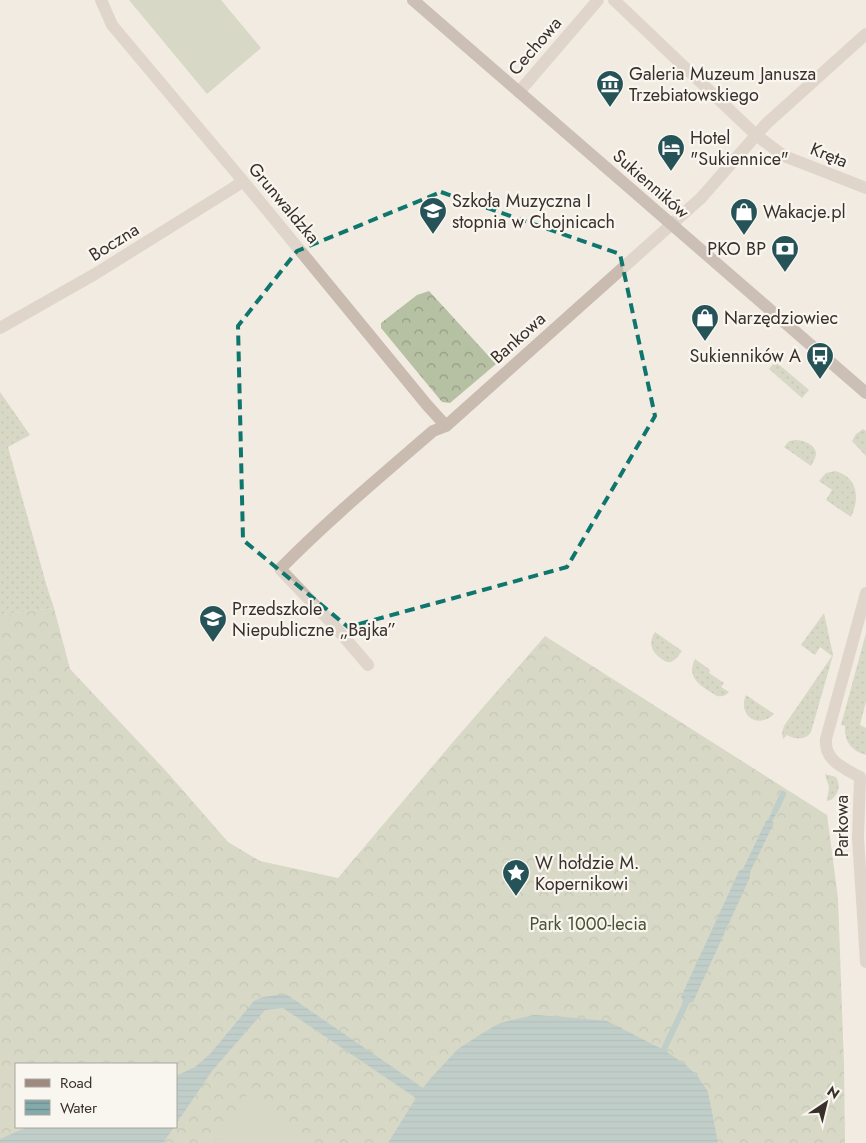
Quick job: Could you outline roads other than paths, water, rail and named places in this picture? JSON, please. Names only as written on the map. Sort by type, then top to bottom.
[{"type":"main road","name":"Sukienników","points":[[413,0],[866,393]]},
{"type":"street","name":"Grunwaldzka","points":[[101,0],[112,25],[446,426]]},
{"type":"street","name":"Cechowa","points":[[518,92],[598,0]]},
{"type":"street","name":"Kręta","points":[[614,0],[756,135],[784,156],[866,188]]},
{"type":"street","name":"Bankowa","points":[[368,665],[332,623],[280,569],[306,542],[368,487],[433,431],[446,426],[701,198],[766,124],[866,34]]},
{"type":"street","name":"Boczna","points":[[0,328],[94,274],[243,181]]},
{"type":"street","name":"Parkowa","points":[[866,593],[825,746],[836,763],[860,777],[858,838],[866,962]]},
{"type":"water","points":[[777,802],[781,804],[772,822],[774,823],[750,872],[750,877],[693,1002],[688,1003],[686,1006],[682,1004],[681,997],[739,871],[743,869]]},
{"type":"water","points":[[286,994],[423,1088],[458,1049],[500,1023],[534,1015],[607,1021],[664,1050],[687,1066],[698,1077],[708,1092],[718,1143],[388,1143],[416,1098],[283,1008],[265,1010],[212,1071],[178,1121],[178,1075],[195,1067],[210,1054],[254,1001],[263,997]]},
{"type":"water","points":[[25,1128],[173,1128],[163,1143],[0,1143],[0,1139]]},
{"type":"waterway","points":[[775,811],[783,794]]},
{"type":"waterway","points":[[664,1049],[688,999]]},
{"type":"place","name":"Galeria Muzeum Janusza Trzebiatowskiego","points":[[610,108]]},
{"type":"place","name":"Hotel \"Sukiennice\"","points":[[671,172]]},
{"type":"place","name":"Szkoła Muzyczna I stopnia w Chojnicach","points":[[433,235]]},
{"type":"place","name":"Wakacje.pl","points":[[744,236]]},
{"type":"place","name":"PKO BP","points":[[785,273]]},
{"type":"place","name":"Narzędziowiec","points":[[705,342]]},
{"type":"place","name":"Sukienników A","points":[[820,380]]},
{"type":"place","name":"Przedszkole Niepubliczne „Bajka”","points":[[213,643]]},
{"type":"place","name":"W hołdzie M. Kopernikowi","points":[[516,897]]},
{"type":"park label","name":"Park 1000-lecia","points":[[588,924]]}]
